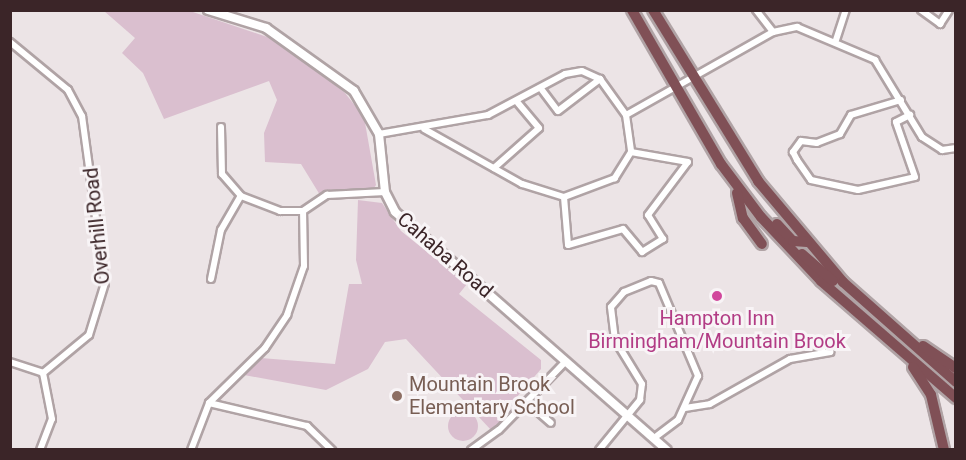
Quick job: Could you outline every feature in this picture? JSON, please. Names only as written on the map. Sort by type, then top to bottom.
[{"type":"highway","points":[[632,10],[732,179],[789,249],[956,399]]},
{"type":"highway","points":[[653,10],[742,159],[807,242],[889,323],[956,368]]},
{"type":"highway","points":[[732,179],[794,241],[807,242]]},
{"type":"highway","points":[[732,179],[743,218],[762,244]]},
{"type":"highway","points":[[789,249],[807,257],[889,323],[956,382]]},
{"type":"highway","points":[[900,350],[931,395],[944,450]]},
{"type":"street","name":"Cahaba Road","points":[[208,10],[283,38],[354,91],[379,134],[381,193],[411,228],[657,436],[667,450]]},
{"type":"street","points":[[756,10],[773,32]]},
{"type":"street","points":[[836,40],[846,10]]},
{"type":"street","points":[[921,10],[940,24],[949,10]]},
{"type":"street","points":[[626,115],[773,32],[797,27],[836,40],[875,60],[929,144],[956,148]]},
{"type":"street","name":"Overhill Road","points":[[10,42],[68,90],[82,116],[105,283],[89,335],[43,373]]},
{"type":"street","points":[[379,134],[424,129],[518,103],[574,71],[600,79],[626,115],[631,152],[615,178],[564,197],[542,193],[424,129]]},
{"type":"street","points":[[542,90],[558,111],[600,79]]},
{"type":"street","points":[[901,100],[851,115],[840,134],[817,143],[801,141],[793,152],[797,160],[815,182],[858,190],[915,177],[896,122],[910,115]]},
{"type":"street","points":[[494,168],[539,128],[518,103]]},
{"type":"street","points":[[221,127],[222,174],[241,196],[280,211],[303,211],[319,198],[381,193]]},
{"type":"street","points":[[564,197],[568,245],[623,229],[642,252],[663,239],[648,215],[688,162],[631,152]]},
{"type":"street","points":[[211,279],[221,230],[241,196]]},
{"type":"street","points":[[191,450],[209,403],[265,348],[287,315],[304,266],[303,211]]},
{"type":"street","points":[[599,450],[627,411],[640,400],[642,384],[615,340],[611,307],[624,292],[659,283],[698,376],[685,408],[657,436]]},
{"type":"street","points":[[685,408],[710,404],[766,369],[822,350]]},
{"type":"street","points":[[471,450],[528,403],[566,360]]},
{"type":"street","points":[[10,362],[43,373],[52,419],[40,450]]},
{"type":"street","points":[[209,403],[307,426],[332,450]]},
{"type":"street","points":[[528,403],[551,423]]},
{"type":"shaded area","points":[[104,11],[190,11],[279,41],[345,93],[364,117],[376,185],[372,191],[320,195],[301,164],[265,162],[264,133],[277,100],[269,81],[164,119],[143,73],[122,53],[135,38]]},
{"type":"shaded area","points":[[358,200],[382,203],[401,231],[467,284],[459,294],[541,360],[541,369],[510,405],[500,399],[493,406],[481,400],[501,422],[491,430],[406,339],[385,342],[368,369],[326,390],[244,375],[261,358],[335,364],[349,284],[362,284],[356,260]]},
{"type":"shaded area","points":[[463,411],[474,415],[478,426],[474,437],[463,441],[452,437],[448,426],[452,415]]},
{"type":"place","name":"Hampton Inn Birmingham/Mountain Brook","points":[[717,296]]},
{"type":"place","name":"Mountain Brook Elementary School","points":[[397,396]]}]
